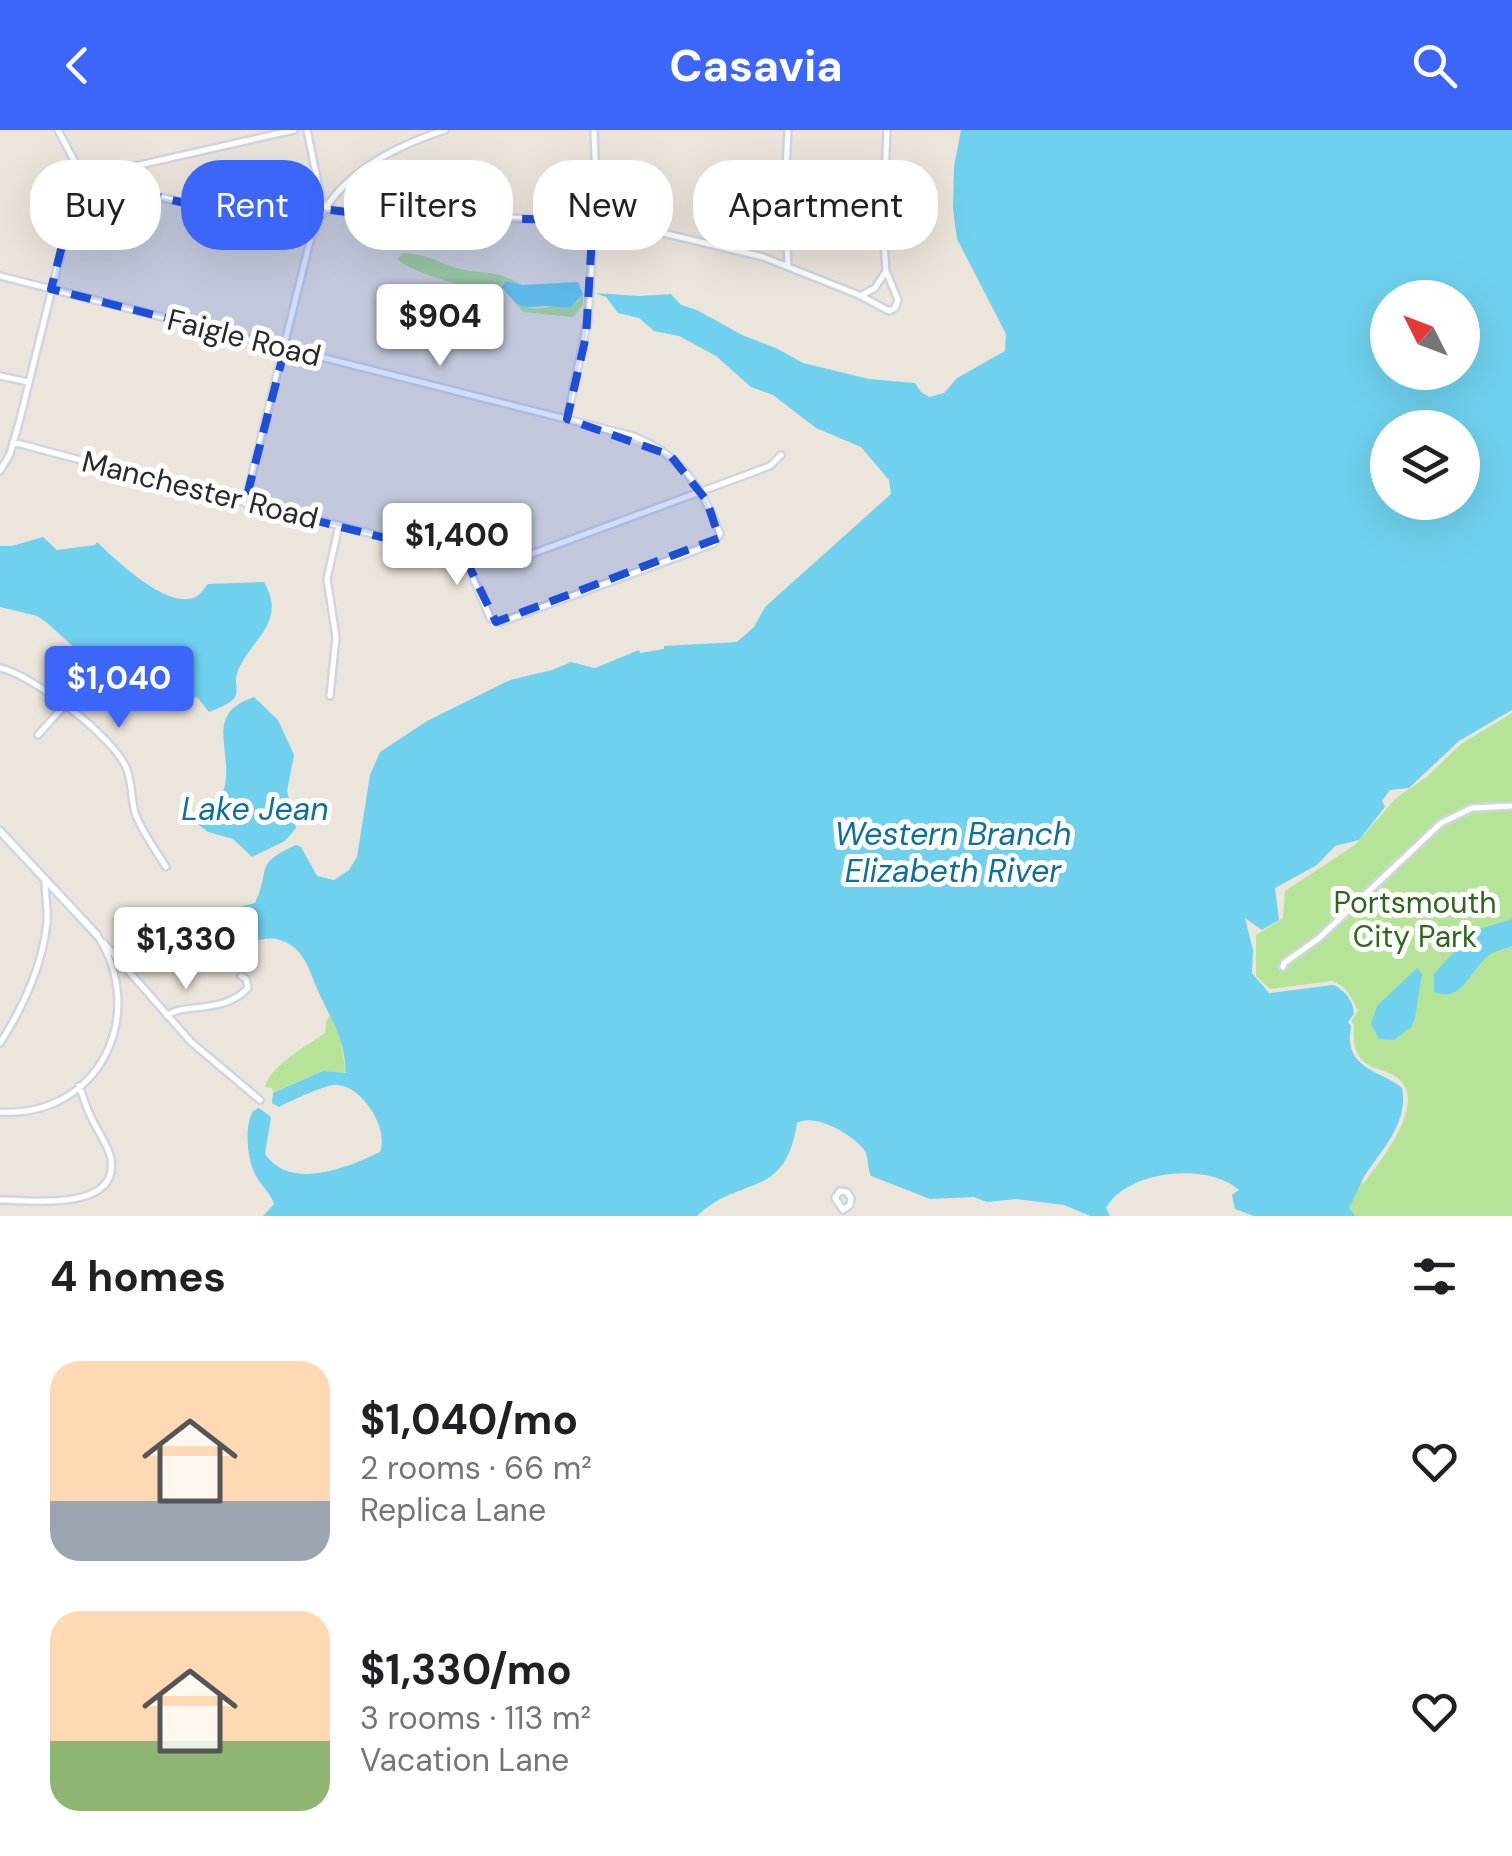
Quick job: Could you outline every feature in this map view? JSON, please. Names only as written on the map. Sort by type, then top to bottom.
[{"type":"street","points":[[58,130],[73,160]]},
{"type":"street","points":[[161,160],[294,130]]},
{"type":"street","points":[[306,130],[325,209]]},
{"type":"street","points":[[245,503],[311,237],[325,209],[380,156],[445,130]]},
{"type":"street","points":[[594,130],[595,160]]},
{"type":"street","points":[[788,130],[788,267]]},
{"type":"street","points":[[673,235],[788,267],[859,295],[882,310],[896,308],[896,291],[886,271],[882,227],[886,130]]},
{"type":"street","points":[[161,198],[243,214],[293,206],[412,218],[533,219]]},
{"type":"street","points":[[0,472],[14,442],[60,250]]},
{"type":"street","points":[[567,418],[586,336],[592,250]]},
{"type":"street","points":[[859,295],[875,288],[886,271]]},
{"type":"street","name":"Faigle Road","points":[[0,276],[567,418],[652,443],[682,466],[701,492],[720,534],[712,544],[503,622],[490,618],[465,558]]},
{"type":"street","points":[[0,376],[28,382]]},
{"type":"street","name":"Manchester Road","points":[[14,442],[491,563],[509,562],[701,492],[770,466],[781,454]]},
{"type":"street","points":[[330,696],[336,637],[327,579],[339,525]]},
{"type":"street","points":[[0,668],[32,680],[121,759],[141,826],[166,866]]},
{"type":"street","points":[[38,735],[64,706]]},
{"type":"street","points":[[1283,967],[1441,823],[1472,808],[1512,806]]},
{"type":"street","points":[[0,831],[167,1016],[216,1065],[260,1100]]},
{"type":"street","points":[[0,1043],[26,995],[42,943],[47,924],[45,879]]},
{"type":"street","points":[[0,1112],[43,1106],[78,1086],[107,1054],[118,1022],[116,978],[97,935]]},
{"type":"street","points":[[167,1016],[176,1010],[200,1009],[234,999],[248,988],[246,979],[240,976]]},
{"type":"street","points":[[0,1200],[83,1198],[106,1183],[112,1163],[108,1146],[78,1086]]},
{"type":"highlighted area","points":[[79,179],[230,213],[302,206],[384,217],[593,220],[586,336],[567,419],[670,455],[707,501],[719,538],[496,622],[465,558],[245,503],[285,348],[51,289]]},
{"type":"green space","points":[[403,253],[512,279],[522,285],[505,281],[502,285],[526,307],[577,302],[583,294],[583,305],[573,317],[523,312],[503,289],[479,288],[432,276],[397,259]]},
{"type":"green space","name":"Portsmouth City Park","points":[[1512,713],[1512,1216],[1355,1216],[1349,1207],[1361,1181],[1364,1183],[1396,1136],[1408,1096],[1397,1078],[1358,1054],[1351,1021],[1358,1011],[1342,986],[1332,981],[1270,989],[1256,976],[1256,935],[1283,918],[1285,891],[1355,845],[1396,798],[1428,776],[1461,744]]},
{"type":"green space","points":[[331,1013],[339,1030],[346,1073],[323,1071],[273,1093],[272,1088],[265,1087],[281,1064],[325,1033]]},
{"type":"water","name":"Western Branch Elizabeth River","points":[[961,130],[1512,130],[1512,710],[1459,741],[1409,788],[1390,790],[1382,801],[1385,807],[1359,840],[1335,846],[1317,865],[1275,888],[1279,920],[1262,930],[1245,918],[1253,950],[1252,973],[1269,993],[1333,985],[1341,989],[1354,1009],[1348,1022],[1352,1052],[1364,1065],[1402,1088],[1398,1125],[1349,1207],[1355,1216],[1254,1216],[1235,1209],[1232,1195],[1239,1190],[1225,1181],[1189,1173],[1149,1178],[1131,1185],[1106,1208],[1110,1216],[1090,1216],[1064,1205],[1016,1199],[930,1199],[871,1176],[866,1153],[854,1140],[824,1123],[804,1120],[797,1123],[791,1148],[772,1176],[713,1203],[697,1216],[263,1216],[274,1204],[250,1161],[248,1134],[253,1111],[259,1108],[271,1117],[265,1154],[289,1172],[320,1173],[367,1158],[380,1152],[381,1132],[365,1101],[338,1085],[279,1107],[272,1103],[273,1093],[323,1071],[346,1073],[339,1037],[307,965],[294,947],[273,939],[227,943],[200,927],[201,917],[255,903],[268,863],[296,845],[301,847],[317,876],[334,880],[349,870],[357,857],[370,775],[380,752],[427,721],[510,680],[571,662],[595,668],[639,650],[640,653],[664,646],[737,642],[754,627],[765,607],[891,494],[889,480],[861,447],[816,428],[773,395],[751,387],[716,356],[679,336],[654,331],[639,318],[618,313],[606,297],[595,293],[671,294],[681,305],[803,363],[869,379],[915,383],[929,397],[944,393],[957,378],[1005,351],[1006,334],[957,239],[954,167]]},
{"type":"water","points":[[505,281],[522,285],[578,282],[583,294],[571,307],[524,307],[502,287]]},
{"type":"water","name":"Lake Jean","points":[[43,537],[57,550],[97,542],[144,582],[173,597],[197,596],[208,584],[264,582],[270,595],[270,617],[240,666],[235,697],[209,712],[197,697],[158,708],[131,699],[46,622],[0,607],[0,546]]},
{"type":"water","name":"Lake Jean","points":[[254,697],[278,720],[294,755],[287,791],[296,828],[285,841],[252,857],[233,839],[208,832],[199,825],[225,785],[225,722],[239,704]]},
{"type":"water","points":[[1512,919],[1512,946],[1489,955],[1459,989],[1444,994],[1434,992],[1434,974],[1473,931]]},
{"type":"water","points":[[1417,968],[1422,974],[1411,1027],[1394,1040],[1379,1039],[1371,1024],[1377,1006]]}]
